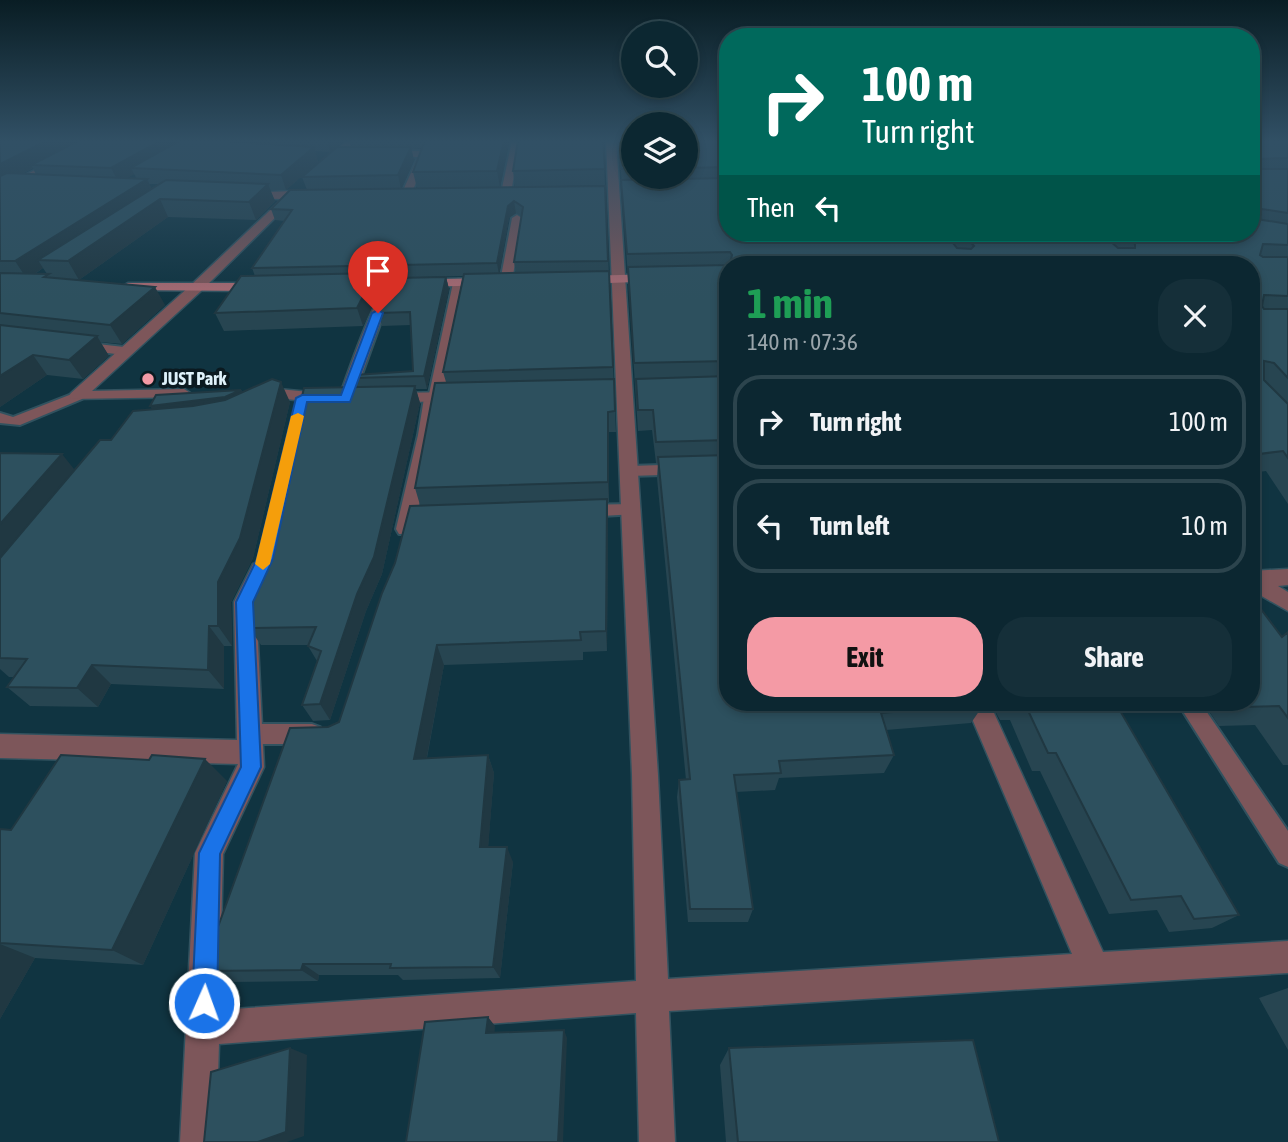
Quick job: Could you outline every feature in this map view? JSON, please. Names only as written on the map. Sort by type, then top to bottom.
[{"type":"street","points":[[77,396],[293,193]]},
{"type":"street","points":[[494,194],[506,193]]},
{"type":"street","points":[[615,193],[645,775],[657,1142]]},
{"type":"street","points":[[237,195],[329,196]]},
{"type":"street","points":[[394,195],[419,195]]},
{"type":"street","points":[[573,280],[665,278]]},
{"type":"street","points":[[338,285],[513,281]]},
{"type":"street","points":[[108,287],[270,287]]},
{"type":"street","points":[[77,396],[203,394]]},
{"type":"street","points":[[244,400],[291,395],[346,399],[476,396]]},
{"type":"street","points":[[291,395],[296,425]]},
{"type":"street","points":[[198,1142],[209,853],[251,767],[245,602],[265,559],[268,546]]},
{"type":"street","points":[[1260,579],[1288,577]]},
{"type":"street","points":[[1260,585],[1288,603]]},
{"type":"street","points":[[981,711],[1094,969]]},
{"type":"street","points":[[0,746],[250,743]]},
{"type":"street","points":[[203,1028],[652,996],[1288,957]]},
{"type":"lane","points":[[513,281],[517,218]]},
{"type":"lane","points":[[402,541],[415,517],[433,397],[459,283]]},
{"type":"lane","points":[[346,399],[378,313],[392,284]]},
{"type":"lane","points":[[69,344],[124,351]]},
{"type":"lane","points":[[0,418],[15,422],[77,396]]},
{"type":"lane","points":[[629,471],[719,468]]},
{"type":"lane","points":[[561,512],[631,509]]},
{"type":"lane","points":[[1194,711],[1288,854]]},
{"type":"lane","points":[[250,743],[340,733]]},
{"type":"building","points":[[0,193],[124,193],[15,261],[0,261]]},
{"type":"building","points":[[145,193],[258,193],[249,202],[160,199],[68,261],[38,260]]},
{"type":"building","points":[[287,193],[605,193],[608,261],[514,262],[523,207],[514,201],[508,206],[497,263],[252,268],[292,210],[271,209]]},
{"type":"building","points":[[622,193],[719,193],[719,242],[952,242],[957,248],[971,249],[974,246],[971,242],[1111,242],[1118,248],[1135,248],[1133,242],[1260,242],[1260,219],[1288,224],[1288,245],[1263,244],[1260,255],[1288,257],[1288,296],[1264,295],[1262,306],[1264,309],[1288,309],[1288,378],[1274,363],[1264,361],[1264,380],[1288,404],[1288,458],[1283,451],[1260,454],[1260,256],[732,256],[730,252],[627,254]]},
{"type":"building","points":[[1260,193],[1288,193],[1288,213],[1262,209],[1260,211]]},
{"type":"building","points":[[719,265],[719,361],[634,363],[628,267]]},
{"type":"building","points":[[609,271],[613,367],[443,372],[464,274]]},
{"type":"building","points":[[0,273],[49,274],[44,277],[155,287],[110,325],[0,313]]},
{"type":"building","points":[[375,273],[357,308],[215,313],[241,276]]},
{"type":"building","points":[[446,277],[424,376],[354,378],[355,375],[413,371],[410,312],[378,313],[395,278]]},
{"type":"building","points":[[0,325],[97,336],[69,360],[33,355],[0,376]]},
{"type":"building","points":[[719,376],[719,440],[656,442],[653,410],[638,410],[636,379]]},
{"type":"building","points":[[272,379],[281,382],[240,538],[218,582],[218,626],[209,626],[208,670],[92,665],[77,688],[7,687],[27,659],[0,658],[0,558],[100,440],[111,440],[133,411],[193,406],[225,400]]},
{"type":"building","points":[[614,379],[615,411],[608,412],[608,482],[415,488],[435,383]]},
{"type":"building","points":[[415,386],[374,557],[357,594],[320,704],[302,705],[321,651],[308,646],[316,627],[249,628],[247,585],[267,542],[304,388]]},
{"type":"building","points":[[241,390],[225,397],[150,406],[156,395]]},
{"type":"building","points":[[0,453],[62,454],[0,524]]},
{"type":"building","points":[[719,455],[719,711],[904,711],[881,713],[894,755],[779,761],[781,773],[734,775],[753,909],[690,909],[679,780],[690,779],[658,457]]},
{"type":"building","points":[[607,499],[606,631],[580,632],[581,640],[437,645],[414,759],[488,755],[480,847],[507,847],[493,967],[390,968],[391,964],[303,964],[301,970],[202,971],[290,728],[328,727],[339,722],[382,593],[395,563],[410,506]]},
{"type":"building","points":[[1260,608],[1282,637],[1288,632],[1288,718],[1279,706],[1260,707]]},
{"type":"building","points":[[1028,711],[1120,711],[1239,915],[1194,919],[1181,896],[1131,900],[1056,753],[1048,753]]},
{"type":"building","points":[[61,755],[149,760],[152,755],[205,759],[112,950],[0,943],[0,829],[11,830]]},
{"type":"building","points":[[488,1017],[486,1033],[564,1030],[558,1142],[406,1142],[425,1022]]},
{"type":"building","points":[[973,1040],[999,1142],[738,1142],[729,1048]]},
{"type":"building","points":[[290,1048],[286,1132],[258,1142],[204,1142],[211,1072]]},
{"type":"slow traffic","points":[[263,564],[298,416]]},
{"type":"place","name":"JUST Park","points":[[148,379]]},
{"type":"route","points":[[204,1003],[209,853],[251,767],[245,602],[265,559],[302,398],[346,399],[378,313]]}]
